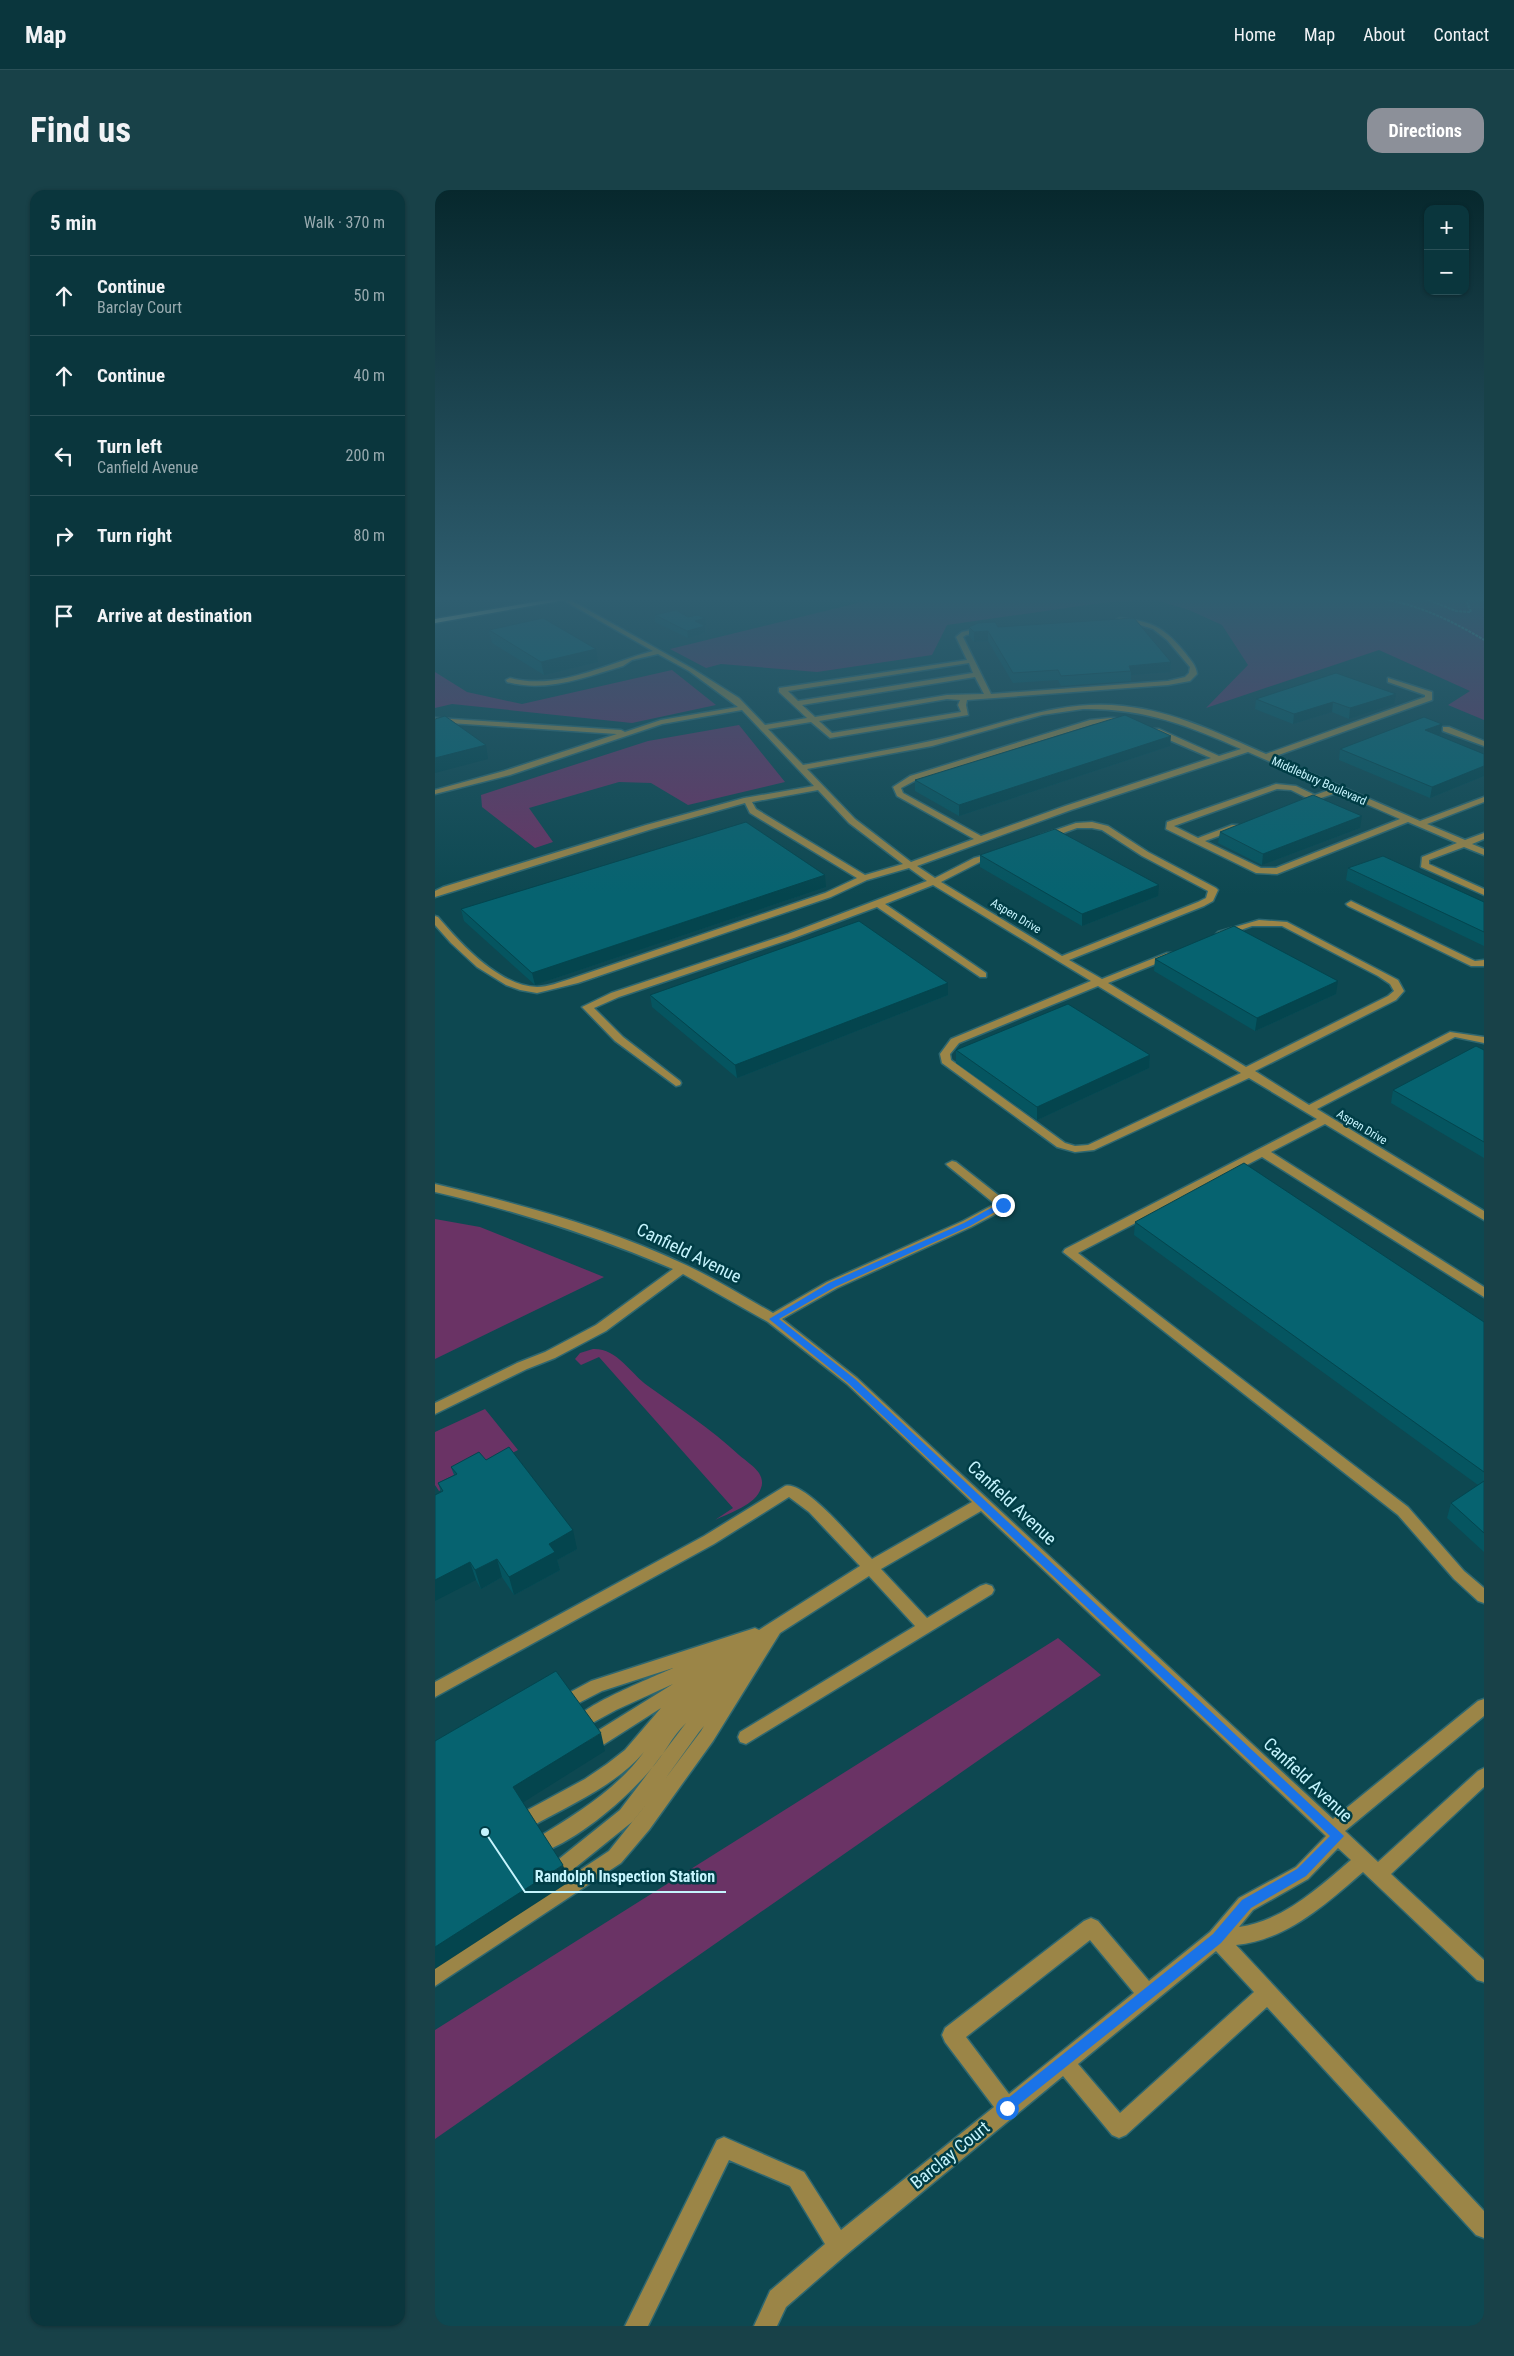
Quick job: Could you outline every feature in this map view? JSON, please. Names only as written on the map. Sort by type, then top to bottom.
[{"type":"street","name":"Aspen Drive","points":[[729,696],[763,728],[852,821],[934,882],[1484,1216]]},
{"type":"street","points":[[787,696],[830,736],[965,713],[962,705],[965,698]]},
{"type":"street","points":[[795,704],[846,696]]},
{"type":"street","points":[[763,728],[947,697],[1116,696]]},
{"type":"street","points":[[1265,757],[1429,698],[1429,696]]},
{"type":"street","name":"Middlebury Boulevard","points":[[801,768],[951,739],[1054,710],[1110,697],[1168,716],[1248,749],[1484,852]]},
{"type":"street","points":[[435,792],[507,773],[661,722],[743,708]]},
{"type":"street","points":[[435,720],[628,732]]},
{"type":"street","points":[[980,839],[900,794],[897,787],[913,778],[1093,722],[1111,720],[1135,722]]},
{"type":"street","points":[[1149,728],[1217,758]]},
{"type":"street","points":[[1446,729],[1484,744]]},
{"type":"street","points":[[435,919],[487,971],[517,988],[538,990],[574,981],[828,894],[864,878],[910,865],[980,839],[1248,749]]},
{"type":"street","points":[[1315,798],[1293,788],[1277,786],[1170,824],[1169,826],[1259,871],[1277,871],[1407,819]]},
{"type":"street","points":[[435,894],[446,888],[640,829],[747,800],[820,787]]},
{"type":"street","points":[[1297,804],[1338,789]]},
{"type":"street","points":[[1419,824],[1484,799]]},
{"type":"street","points":[[747,800],[753,811],[864,878]]},
{"type":"street","points":[[1198,840],[1243,824]]},
{"type":"street","points":[[1031,841],[1077,826],[1092,825],[1105,828],[1145,854],[1213,890],[1210,900],[1063,959]]},
{"type":"street","points":[[1484,836],[1425,859],[1424,865],[1484,892]]},
{"type":"street","points":[[677,1083],[619,1039],[587,1007],[615,995],[791,936],[934,882],[977,860],[1004,851]]},
{"type":"street","points":[[878,903],[983,975]]},
{"type":"street","points":[[1351,904],[1474,964],[1484,963]]},
{"type":"street","points":[[1181,950],[955,1041],[948,1047],[945,1054],[946,1061],[1061,1145],[1075,1149],[1090,1148],[1249,1072],[1392,998],[1399,991],[1394,982],[1381,974],[1284,924],[1267,921],[1252,922],[1208,940]]},
{"type":"street","points":[[1309,1109],[1455,1034],[1484,1040]]},
{"type":"street","points":[[1326,1119],[1069,1252],[1403,1511],[1459,1575],[1483,1595]]},
{"type":"street","points":[[1263,1152],[1484,1293]]},
{"type":"street","points":[[773,1319],[832,1285],[967,1224],[1003,1205],[952,1164]]},
{"type":"street","name":"Canfield Avenue","points":[[435,1188],[500,1203],[615,1240],[682,1268],[773,1319],[851,1381],[1484,1973]]},
{"type":"street","points":[[435,1409],[522,1366],[550,1355],[601,1328],[682,1268]]},
{"type":"street","points":[[435,1690],[709,1540],[790,1490],[814,1508],[926,1627]]},
{"type":"street","points":[[597,1740],[871,1567],[983,1503]]},
{"type":"street","points":[[746,1737],[987,1590]]},
{"type":"street","points":[[569,1701],[597,1686],[774,1629]]},
{"type":"street","points":[[583,1720],[610,1705],[774,1629]]},
{"type":"street","points":[[528,1819],[591,1785],[613,1769],[631,1754],[665,1715],[774,1629]]},
{"type":"street","points":[[543,1844],[593,1813],[619,1792],[646,1763],[677,1721],[774,1629]]},
{"type":"street","points":[[560,1869],[626,1816],[649,1788],[693,1727],[774,1629]]},
{"type":"street","points":[[435,1977],[615,1857],[643,1824],[707,1736],[774,1629]]},
{"type":"street","points":[[1335,1833],[1484,1706]]},
{"type":"street","points":[[1378,1874],[1484,1776]]},
{"type":"street","name":"Barclay Court","points":[[765,2326],[779,2299],[839,2246],[1217,1938],[1246,1904],[1302,1872],[1335,1833]]},
{"type":"street","points":[[1217,1938],[1259,1932],[1297,1914],[1320,1898],[1363,1860]]},
{"type":"street","points":[[1007,2108],[952,2035],[1091,1927],[1148,1995]]},
{"type":"street","points":[[1217,1938],[1484,2227]]},
{"type":"street","points":[[1064,2062],[1119,2128],[1268,1993]]},
{"type":"street","points":[[635,2326],[724,2147],[797,2179],[839,2246]]},
{"type":"shaded area","points":[[435,696],[484,696],[522,704],[559,696],[704,696],[716,705],[632,723],[452,704],[435,708]]},
{"type":"shaded area","points":[[1218,696],[1243,696],[1206,708]]},
{"type":"shaded area","points":[[1463,696],[1484,696],[1484,720],[1448,705]]},
{"type":"shaded area","points":[[739,725],[785,782],[688,805],[651,783],[619,782],[529,808],[553,842],[535,848],[482,807],[481,795],[648,741]]},
{"type":"shaded area","points":[[435,1219],[480,1227],[604,1277],[435,1359]]},
{"type":"shaded area","points":[[593,1349],[609,1353],[623,1362],[641,1381],[706,1428],[755,1468],[762,1482],[761,1488],[754,1499],[741,1508],[715,1520],[733,1508],[599,1357],[581,1365],[575,1359],[580,1353]]},
{"type":"shaded area","points":[[485,1409],[518,1450],[439,1491],[435,1485],[435,1432]]},
{"type":"shaded area","points":[[1058,1638],[1101,1675],[435,2139],[435,2030]]},
{"type":"building","points":[[1266,696],[1390,696],[1350,708],[1333,702],[1294,714],[1256,699]]},
{"type":"building","points":[[1125,715],[1171,736],[959,805],[915,780]]},
{"type":"building","points":[[445,716],[486,745],[435,758],[435,719]]},
{"type":"building","points":[[1424,717],[1442,724],[1425,730],[1484,754],[1484,766],[1432,787],[1340,749]]},
{"type":"building","points":[[1313,795],[1362,816],[1263,854],[1220,832]]},
{"type":"building","points":[[746,822],[825,875],[532,973],[461,909]]},
{"type":"building","points":[[1055,829],[1159,885],[1082,914],[980,855]]},
{"type":"building","points":[[1383,856],[1484,902],[1484,932],[1348,868]]},
{"type":"building","points":[[859,921],[948,983],[735,1065],[650,995]]},
{"type":"building","points":[[1234,926],[1338,981],[1257,1018],[1155,959]]},
{"type":"building","points":[[1068,1004],[1150,1055],[1037,1107],[956,1050]]},
{"type":"building","points":[[1476,1046],[1484,1050],[1484,1142],[1393,1090]]},
{"type":"building","points":[[1244,1163],[1484,1322],[1484,1472],[1135,1222]]},
{"type":"building","points":[[509,1447],[573,1530],[549,1544],[555,1552],[509,1577],[497,1559],[475,1570],[470,1562],[435,1580],[435,1495],[443,1491],[438,1483],[457,1474],[451,1467],[479,1452],[486,1460]]},
{"type":"building","points":[[1484,1481],[1484,1533],[1451,1503]]},
{"type":"building","points":[[556,1671],[601,1733],[513,1787],[563,1865],[435,1947],[435,1741]]},
{"type":"place","name":"Randolph Inspection Station","points":[[485,1832]]},
{"type":"route","points":[[1003,1205],[967,1224],[832,1285],[773,1319],[823,1356],[851,1381],[1338,1836],[1302,1872],[1272,1891],[1246,1904],[1217,1938],[1007,2108]]}]
